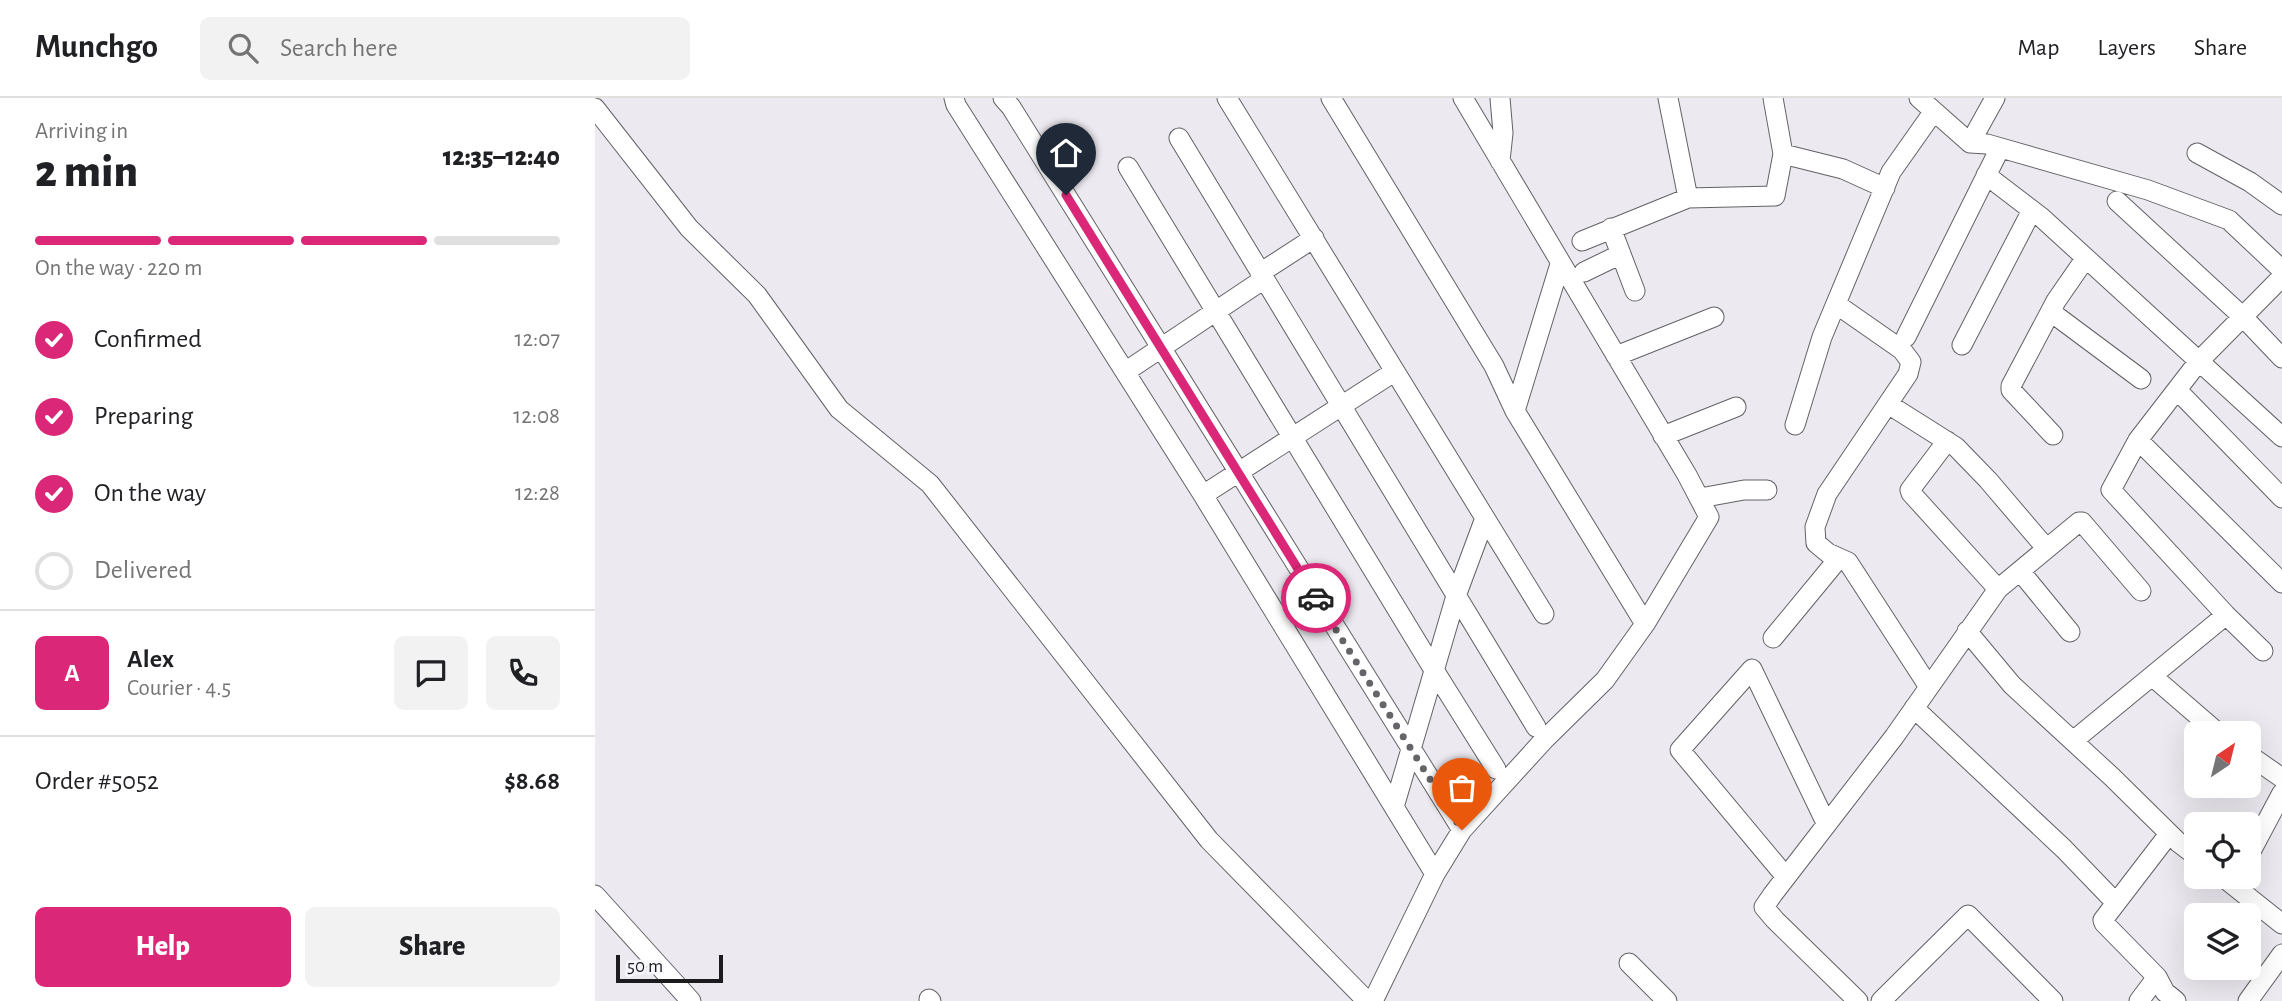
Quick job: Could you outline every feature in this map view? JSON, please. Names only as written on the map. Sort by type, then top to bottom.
[{"type":"street","points":[[954,98],[956,106],[1203,495],[1435,874]]},
{"type":"street","points":[[1003,98],[1462,830]]},
{"type":"street","points":[[1227,98],[1544,614]]},
{"type":"street","points":[[1331,98],[1494,366],[1515,411],[1645,624]]},
{"type":"street","points":[[1373,1001],[1435,874],[1462,830],[1544,740],[1605,680],[1645,624],[1709,517],[1463,98]]},
{"type":"street","points":[[1500,98],[1503,133],[1500,161]]},
{"type":"street","points":[[1668,98],[1688,198]]},
{"type":"street","points":[[1582,241],[1688,198],[1775,196],[1783,154],[1773,98]]},
{"type":"street","points":[[1971,143],[1995,98]]},
{"type":"street","points":[[1795,425],[1822,337],[1891,172],[1926,104],[1971,143],[2000,148],[2148,190],[2229,220],[2282,270]]},
{"type":"street","points":[[595,108],[689,228],[757,295],[839,409],[930,484],[1209,840],[1367,1001]]},
{"type":"street","points":[[1179,138],[1536,727]]},
{"type":"street","points":[[1906,337],[2000,148]]},
{"type":"street","points":[[2196,153],[2250,182],[2282,205]]},
{"type":"street","points":[[1783,154],[1843,169],[1885,188]]},
{"type":"street","points":[[1128,167],[1496,769]]},
{"type":"street","points":[[1986,175],[2032,210],[2282,437]]},
{"type":"street","points":[[2116,201],[2243,317],[2282,358]]},
{"type":"street","points":[[1962,345],[2032,210]]},
{"type":"street","points":[[1611,228],[1635,291]]},
{"type":"street","points":[[1125,372],[1216,312],[1314,238]]},
{"type":"street","points":[[1584,272],[1621,254]]},
{"type":"street","points":[[2053,435],[2011,390],[2011,386],[2051,312],[2085,259]]},
{"type":"street","points":[[1515,411],[1560,264]]},
{"type":"street","points":[[2263,651],[2226,615],[2111,490],[2138,440],[2199,361],[2282,276]]},
{"type":"street","points":[[1836,304],[1902,350],[1911,362],[1908,374],[1827,494],[1815,527],[1817,543],[1848,562],[1929,687]]},
{"type":"street","points":[[2051,312],[2141,379]]},
{"type":"street","points":[[1616,356],[1714,317]]},
{"type":"street","points":[[1203,495],[1394,372]]},
{"type":"street","points":[[2177,390],[2282,498]]},
{"type":"street","points":[[1888,404],[1956,447],[2046,548]]},
{"type":"street","points":[[1663,436],[1736,407]]},
{"type":"street","points":[[2138,440],[2282,583]]},
{"type":"street","points":[[1947,441],[1910,490],[1911,494],[1998,589]]},
{"type":"street","points":[[1700,498],[1767,489]]},
{"type":"street","points":[[1394,807],[1456,596],[1485,519]]},
{"type":"street","points":[[1858,1001],[1764,907],[1894,737],[1998,589],[2046,548],[2079,522],[2083,522],[2141,591]]},
{"type":"street","points":[[1773,638],[1839,558]]},
{"type":"street","points":[[2019,571],[2070,632]]},
{"type":"street","points":[[2073,741],[2226,615]]},
{"type":"street","points":[[1967,631],[2012,685],[2184,846]]},
{"type":"street","points":[[1786,877],[1680,750],[1752,669],[1826,823]]},
{"type":"street","points":[[2152,676],[2204,721]]},
{"type":"street","points":[[1914,708],[2064,849],[2116,903]]},
{"type":"street","points":[[2261,763],[2282,778]]},
{"type":"street","points":[[2261,832],[2282,793]]},
{"type":"street","points":[[2169,834],[2103,919],[2103,923],[2157,976],[2165,992],[2176,1001]]},
{"type":"street","points":[[2245,889],[2279,913]]},
{"type":"street","points":[[595,895],[691,1001]]},
{"type":"street","points":[[1881,1001],[1968,915],[2053,1001]]},
{"type":"street","points":[[2248,1001],[2282,954]]},
{"type":"street","points":[[1629,963],[1668,1001]]},
{"type":"street","points":[[2139,1001],[2157,976]]},
{"type":"way so far","points":[[1316,598],[1462,830]]},
{"type":"route","points":[[1066,195],[1316,598]]}]
